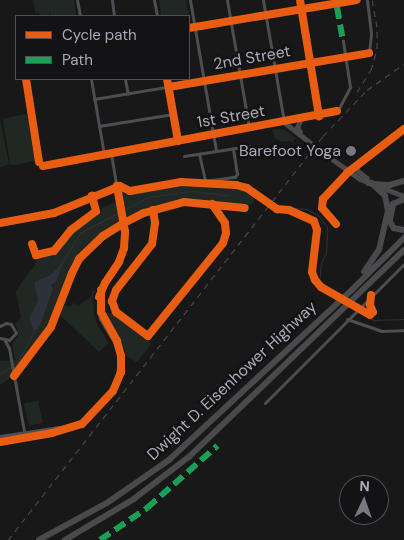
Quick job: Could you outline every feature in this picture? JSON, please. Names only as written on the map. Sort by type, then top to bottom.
[{"type":"highway","points":[[370,184],[390,185],[404,181]]},
{"type":"highway","points":[[344,296],[368,268],[383,240],[387,203],[385,196],[370,184]]},
{"type":"highway","points":[[404,200],[396,202],[392,206],[390,221],[394,228],[404,230]]},
{"type":"highway","name":"Dwight D. Eisenhower Highway","points":[[39,540],[108,503],[168,460],[404,238]]},
{"type":"highway","name":"Dwight D. Eisenhower Highway","points":[[65,540],[119,510],[176,468],[215,433],[404,250]]},
{"type":"main road","points":[[284,122],[310,142],[297,128],[301,118]]},
{"type":"main road","points":[[317,148],[349,172],[370,184],[404,196]]},
{"type":"main road","points":[[357,166],[358,171],[370,184]]},
{"type":"street","points":[[77,0],[80,15]]},
{"type":"street","points":[[112,0],[114,15]]},
{"type":"street","points":[[154,0],[157,15]]},
{"type":"street","points":[[190,0],[216,151]]},
{"type":"street","points":[[227,0],[249,128]]},
{"type":"street","points":[[264,0],[284,122]]},
{"type":"street","points":[[300,0],[319,116]]},
{"type":"street","points":[[190,28],[357,0]]},
{"type":"street","name":"2nd Street","points":[[94,99],[369,53],[371,33],[367,0]]},
{"type":"street","points":[[343,41],[345,56]]},
{"type":"street","name":"1st Street","points":[[99,126],[102,155],[319,116],[337,111],[345,98],[350,84],[345,56]]},
{"type":"street","points":[[91,80],[99,126],[173,114]]},
{"type":"street","points":[[125,80],[128,94]]},
{"type":"street","points":[[168,80],[178,141]]},
{"type":"street","points":[[336,224],[323,210],[322,203],[349,172],[404,129]]},
{"type":"street","points":[[184,156],[249,146]]},
{"type":"street","points":[[199,154],[205,181],[235,177],[237,174],[232,148]]},
{"type":"street","points":[[0,442],[65,430],[85,421],[109,395],[118,376],[119,360],[116,346],[99,315],[98,302],[101,290],[123,252],[125,238],[111,153]]},
{"type":"street","points":[[264,403],[404,264]]},
{"type":"street","points":[[347,319],[381,331],[404,330]]},
{"type":"street","points":[[0,326],[6,323],[13,325],[16,333],[9,348]]},
{"type":"street","points":[[0,338],[5,341],[9,348],[25,437]]},
{"type":"street","points":[[5,341],[12,339]]},
{"type":"street","points":[[0,436],[85,421]]},
{"type":"shaded area","points":[[33,0],[74,0],[76,15],[51,15],[49,11],[49,15],[40,15],[39,12],[35,13]]},
{"type":"shaded area","points":[[159,0],[186,0],[189,15],[161,15]]},
{"type":"shaded area","points":[[25,114],[27,116],[35,161],[15,165],[10,164],[3,119]]},
{"type":"shaded area","points":[[0,119],[9,164],[0,168]]},
{"type":"shaded area","points":[[272,129],[285,130],[296,138],[292,143],[290,141],[282,142],[275,138]]},
{"type":"shaded area","points":[[182,182],[236,186],[247,190],[255,199],[253,203],[244,207],[200,201],[173,202],[118,220],[119,223],[97,238],[77,260],[45,334],[32,353],[10,374],[10,378],[0,385],[0,361],[15,360],[12,344],[19,334],[15,323],[21,318],[16,292],[34,267],[38,257],[57,253],[72,232],[102,210],[102,208],[122,199],[121,191],[124,189],[129,192],[142,188],[153,189]]},
{"type":"shaded area","points":[[64,261],[56,282],[51,285],[53,289],[42,320],[38,329],[34,331],[29,319],[38,300],[34,282],[51,275]]},
{"type":"shaded area","points":[[96,289],[93,297],[94,314],[97,324],[109,343],[99,352],[60,315],[64,305],[71,307],[73,303],[79,305],[91,297],[92,291]]},
{"type":"shaded area","points":[[105,313],[112,313],[151,344],[137,362],[126,356],[123,345]]},
{"type":"shaded area","points":[[38,401],[43,423],[29,426],[24,405],[25,403]]},
{"type":"waterway","points":[[63,261],[80,233],[148,197],[192,191],[227,195]]},
{"type":"waterway","points":[[277,206],[306,209],[318,215],[327,227],[326,253],[321,262],[319,283]]},
{"type":"waterway","points":[[319,289],[337,300]]},
{"type":"waterway","points":[[350,307],[373,320],[404,319]]},
{"type":"waterway","points":[[0,374],[17,363],[34,331]]},
{"type":"railway","points":[[357,92],[371,70],[377,49],[377,27],[372,0]]},
{"type":"railway","points":[[8,540],[323,136],[367,90],[404,64]]},
{"type":"marked path","points":[[337,7],[343,41]]},
{"type":"marked path","points":[[100,540],[147,508],[217,446]]},
{"type":"cycle path","points":[[300,0],[319,116]]},
{"type":"cycle path","points":[[190,28],[357,0]]},
{"type":"cycle path","points":[[169,87],[369,53]]},
{"type":"cycle path","points":[[26,80],[39,162]]},
{"type":"cycle path","points":[[167,80],[178,141]]},
{"type":"cycle path","points":[[43,166],[337,111]]},
{"type":"cycle path","points":[[336,224],[322,208],[323,199],[347,173],[404,129]]},
{"type":"cycle path","points":[[0,223],[54,213],[120,186],[130,191],[181,182],[236,185],[247,188],[277,209],[289,210],[314,221],[317,230],[312,272],[315,280],[321,287],[370,315],[373,312],[370,305],[371,295]]},
{"type":"cycle path","points":[[99,297],[105,283],[119,262],[124,248],[125,232],[117,186]]},
{"type":"cycle path","points":[[32,244],[36,255],[54,251],[71,230],[96,211],[92,196]]},
{"type":"cycle path","points":[[124,223],[144,213],[184,202],[245,208]]},
{"type":"cycle path","points":[[153,210],[155,223],[152,244],[116,290],[112,301],[116,312],[148,336],[223,243],[226,233],[225,223],[212,204]]},
{"type":"cycle path","points":[[14,376],[51,327],[79,259],[103,236],[122,224]]},
{"type":"cycle path","points":[[0,442],[52,433],[82,424],[113,391],[121,372],[121,356],[117,341],[101,312],[101,290]]},
{"type":"place","name":"Barefoot Yoga","points":[[351,151]]}]
